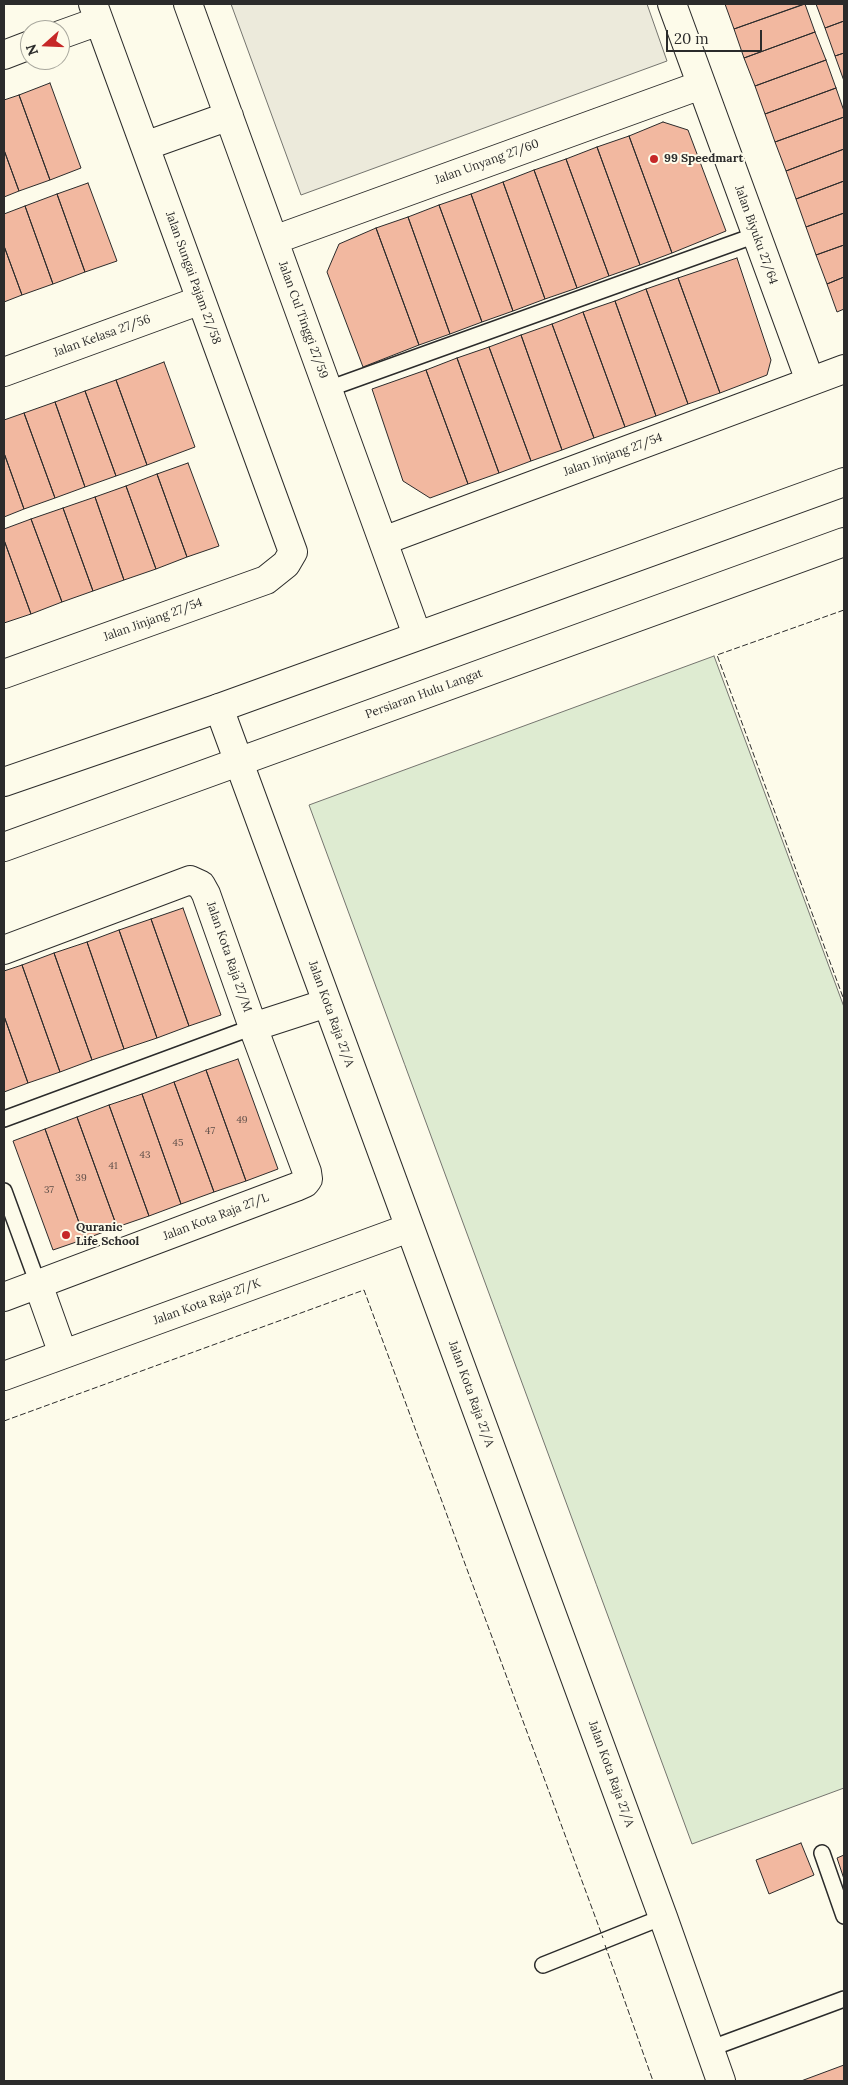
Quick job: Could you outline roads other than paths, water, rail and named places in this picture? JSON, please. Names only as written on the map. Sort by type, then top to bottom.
[{"type":"street","name":"Jalan Cul Tinggi 27/59","points":[[188,4],[417,635]]},
{"type":"street","name":"Jalan Biyuku 27/64","points":[[672,4],[810,381]]},
{"type":"street","points":[[70,29],[96,12]]},
{"type":"street","name":"Jalan Sungai Pajam 27/58","points":[[96,12],[293,552]]},
{"type":"street","points":[[4,55],[20,49]]},
{"type":"street","name":"Jalan Unyang 27/60","points":[[274,240],[701,85]]},
{"type":"street","points":[[145,146],[229,116]]},
{"type":"street","name":"Jalan Kelasa 27/56","points":[[4,372],[201,300]]},
{"type":"street","name":"Jalan Jinjang 27/54","points":[[383,541],[844,369]]},
{"type":"street","points":[[4,782],[219,708],[844,482]]},
{"type":"street","name":"Persiaran Hulu Langat","points":[[4,847],[844,542]]},
{"type":"street","name":"Jalan Jinjang 27/54","points":[[4,674],[266,580],[286,564],[293,552]]},
{"type":"street","name":"Jalan Kota Raja 27/A","points":[[219,708],[663,1917],[721,2081]]},
{"type":"street","name":"Jalan Kota Raja 27/M","points":[[4,950],[190,880],[201,885],[206,894],[253,1028],[308,1172]]},
{"type":"street","points":[[253,1028],[327,1003]]},
{"type":"street","name":"Jalan Kota Raja 27/L","points":[[4,1297],[296,1187],[305,1183],[308,1179],[308,1172]]},
{"type":"street","name":"Jalan Kota Raja 27/K","points":[[4,1376],[409,1228]]},
{"type":"street","points":[[38,1284],[63,1354]]},
{"type":"lane","points":[[328,389],[756,235]]},
{"type":"lane","points":[[4,1119],[253,1028]]},
{"type":"lane","points":[[4,1191],[38,1284]]},
{"type":"lane","points":[[822,1853],[844,1916]]},
{"type":"lane","points":[[543,1965],[663,1917]]},
{"type":"lane","points":[[709,2049],[844,1999]]},
{"type":"place","name":"99 Speedmart","points":[[654,159]]},
{"type":"place","name":"Quranic Life School","points":[[66,1235]]}]
